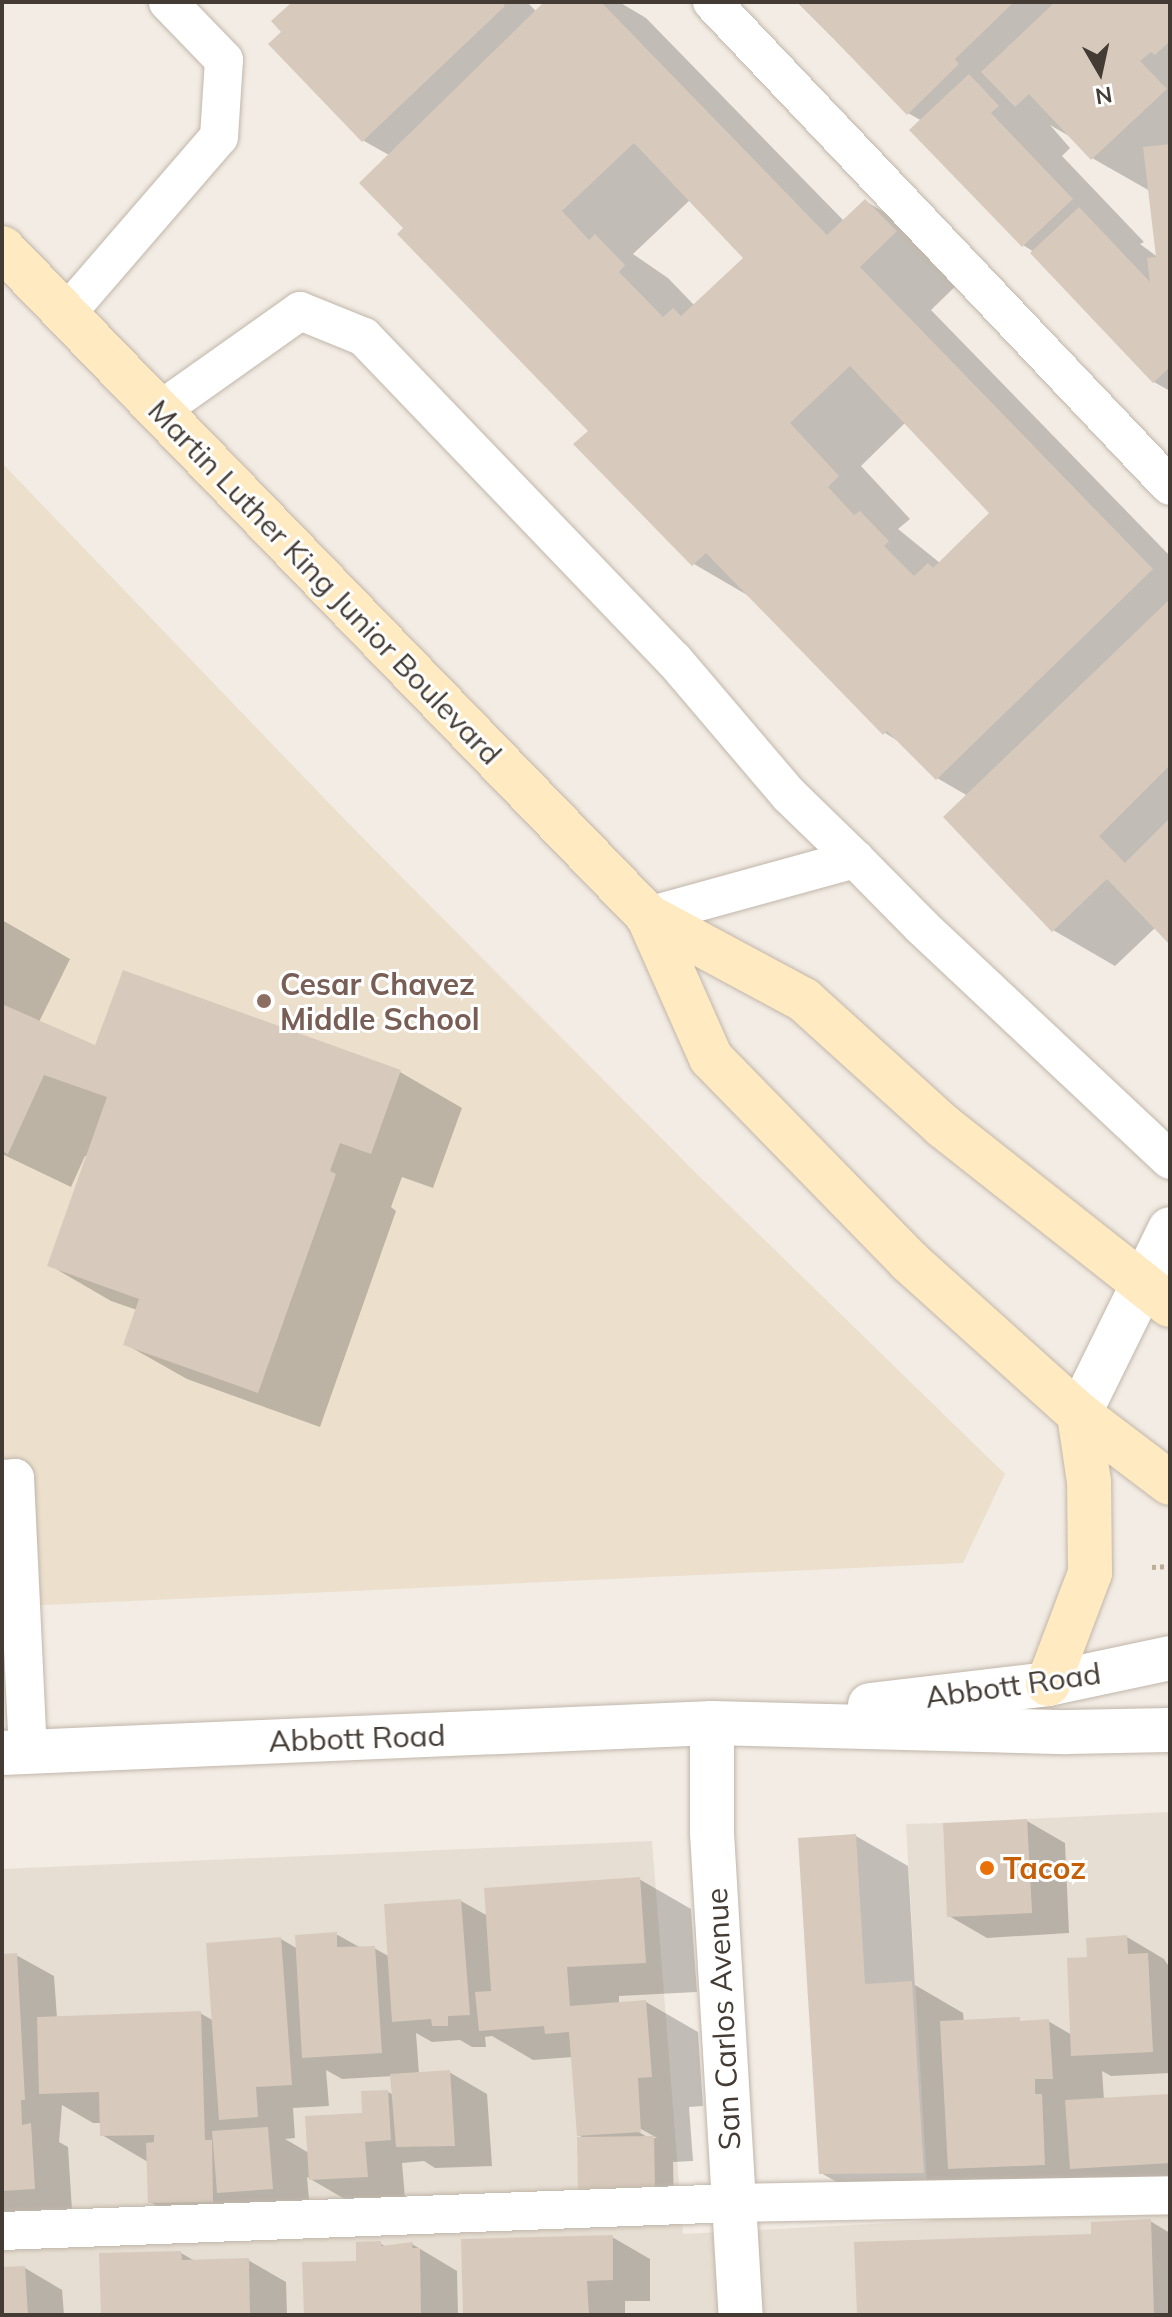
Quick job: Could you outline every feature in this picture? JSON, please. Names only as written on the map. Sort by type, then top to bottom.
[{"type":"main road","name":"Martin Luther King Junior Boulevard","points":[[2,248],[648,916],[804,1000],[943,1126],[1155,1294]]},
{"type":"main road","name":"Martin Luther King Junior Boulevard","points":[[648,916],[711,1058],[909,1261],[1079,1414],[1170,1483]]},
{"type":"main road","points":[[1048,1684],[1090,1573],[1089,1482],[1079,1414]]},
{"type":"street","points":[[1079,1414],[1155,1294],[1170,1229]]},
{"type":"street","name":"Abbott Road","points":[[712,1723],[1048,1684],[1170,1658]]},
{"type":"street","name":"Abbott Road","points":[[15,1752],[712,1723],[1067,1732],[1170,1730]]},
{"type":"street","name":"San Carlos Avenue","points":[[712,1723],[712,1833],[741,2315]]},
{"type":"lane","points":[[66,314],[219,137],[224,60],[168,2]]},
{"type":"lane","points":[[712,2],[1170,486]]},
{"type":"lane","points":[[159,411],[300,311],[364,337],[674,660],[789,795],[1170,1160]]},
{"type":"lane","points":[[648,916],[855,859]]},
{"type":"lane","points":[[2,1479],[15,1478],[15,1752]]},
{"type":"lane","points":[[2,2231],[733,2203],[1170,2195]]},
{"type":"path","points":[[1152,1567],[1170,1566]]},
{"type":"shaded area","name":"Cesar Chavez Middle School","points":[[2,463],[350,825],[700,1177],[1005,1474],[963,1563],[2,1607]]},
{"type":"shaded area","points":[[1170,1812],[1170,2315],[2,2315],[2,1869],[652,1841],[683,2234],[929,2221],[906,1824],[943,1823],[948,1917],[1032,1912],[1027,1819]]},
{"type":"building","points":[[292,2],[502,2],[505,6],[362,142],[268,44],[281,32],[271,21]]},
{"type":"building","points":[[544,2],[601,2],[827,235],[865,199],[897,231],[860,267],[1153,569],[936,780],[887,731],[883,735],[706,553],[692,566],[573,444],[588,431],[397,234],[403,228],[359,183]],"holes":[[[634,143],[743,258],[681,316],[673,308],[663,317],[619,272],[625,265],[595,234],[589,240],[562,211]],[[850,366],[989,513],[933,568],[928,563],[914,576],[884,546],[889,541],[860,511],[854,515],[828,487],[839,476],[790,423]]]},
{"type":"building","points":[[1014,2],[955,59],[959,64],[907,115],[800,4]]},
{"type":"building","points":[[1055,2],[1170,2],[1170,41],[1155,55],[1151,52],[1140,61],[1167,89],[1091,160],[1029,94],[1015,107],[981,72]]},
{"type":"building","points":[[969,74],[999,106],[991,113],[1073,199],[1022,247],[909,130]]},
{"type":"building","points":[[1170,144],[1170,367],[1153,383],[1030,253],[1079,207],[1150,282],[1147,258],[1156,257],[1143,147]]},
{"type":"building","points":[[1170,599],[1170,765],[1099,836],[1125,863],[1170,818],[1170,945],[1107,879],[1052,932],[943,817]]},
{"type":"building","points":[[123,970],[401,1070],[371,1154],[340,1143],[330,1171],[336,1174],[258,1393],[123,1345],[139,1299],[47,1266],[107,1097],[44,1075],[8,1154],[2,1151],[2,1004],[95,1045]]},
{"type":"building","name":"Tacoz","points":[[1027,1819],[1032,1913],[947,1917],[943,1823]]},
{"type":"building","points":[[856,1834],[865,1984],[912,1981],[924,2173],[819,2174],[798,1838]]},
{"type":"building","points":[[640,1877],[646,1963],[567,1967],[570,2006],[646,2000],[652,2077],[638,2078],[641,2132],[577,2136],[569,2032],[545,2034],[544,2026],[479,2031],[475,1992],[491,1991],[484,1888]]},
{"type":"building","points":[[461,1899],[470,2015],[448,2016],[448,2026],[432,2026],[431,2019],[392,2022],[384,1904]]},
{"type":"building","points":[[337,1932],[337,1947],[375,1946],[382,2053],[302,2058],[295,1935]]},
{"type":"building","points":[[1127,1935],[1128,1954],[1148,1953],[1153,2052],[1071,2056],[1067,1958],[1087,1957],[1086,1938]]},
{"type":"building","points":[[281,1937],[292,2085],[256,2087],[258,2117],[219,2120],[206,1943]]},
{"type":"building","points":[[17,1953],[25,2100],[21,2100],[22,2125],[31,2123],[35,2189],[2,2191],[2,1954]]},
{"type":"building","points":[[201,2011],[205,2140],[212,2140],[213,2202],[148,2203],[146,2143],[154,2142],[154,2135],[100,2136],[99,2092],[39,2094],[37,2017]]},
{"type":"building","points":[[1020,2017],[1020,2021],[1049,2019],[1053,2079],[1035,2079],[1035,2094],[1042,2094],[1045,2165],[948,2169],[940,2021]]},
{"type":"building","points":[[450,2070],[455,2146],[396,2147],[390,2074]]},
{"type":"building","points":[[388,2090],[391,2140],[365,2142],[368,2177],[309,2180],[305,2116],[362,2113],[361,2091]]},
{"type":"building","points":[[1170,2094],[1170,2163],[1070,2169],[1065,2100]]},
{"type":"building","points":[[268,2127],[273,2189],[217,2193],[212,2131]]},
{"type":"building","points":[[654,2136],[655,2191],[578,2194],[577,2137]]},
{"type":"building","points":[[1151,2219],[1154,2315],[857,2315],[854,2242],[1091,2234],[1091,2222]]},
{"type":"building","points":[[613,2235],[613,2280],[587,2281],[589,2315],[463,2315],[461,2239]]},
{"type":"building","points":[[381,2241],[381,2246],[413,2242],[412,2248],[420,2248],[421,2315],[304,2315],[302,2262],[356,2261],[356,2242]]},
{"type":"building","points":[[181,2251],[182,2260],[249,2258],[250,2315],[101,2315],[99,2253]]},
{"type":"building","points":[[25,2266],[28,2315],[2,2315],[2,2267]]},
{"type":"place","name":"Cesar Chavez Middle School","points":[[264,1001]]},
{"type":"place","name":"Tacoz","points":[[987,1868]]}]
